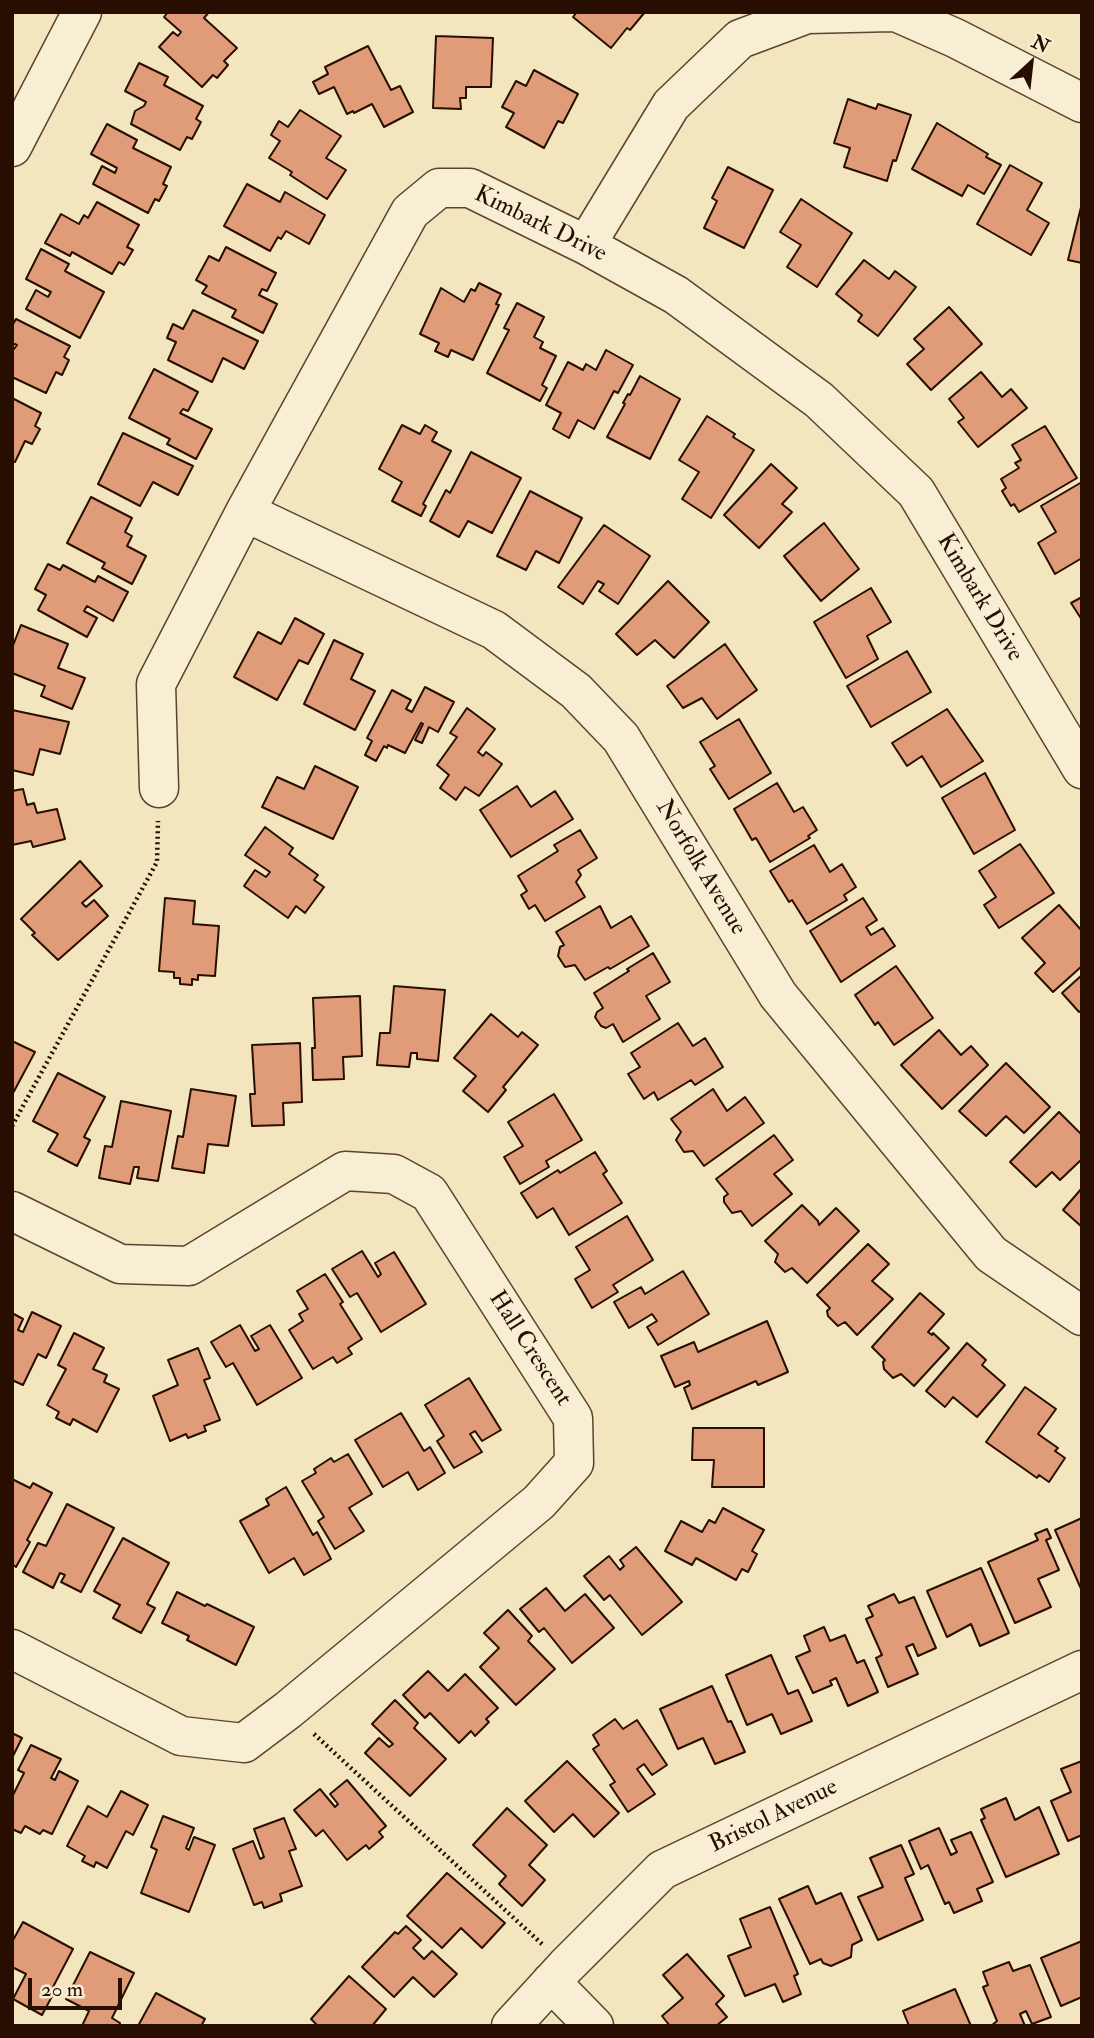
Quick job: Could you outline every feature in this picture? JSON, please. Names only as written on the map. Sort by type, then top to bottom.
[{"type":"street","points":[[12,147],[82,12]]},
{"type":"street","points":[[586,245],[671,105],[740,39],[807,13],[895,12],[955,38],[1082,103]]},
{"type":"street","name":"Kimbark Drive","points":[[159,788],[156,684],[245,512],[410,212],[439,188],[470,188],[586,245],[676,295],[819,400],[916,492],[1082,769]]},
{"type":"street","name":"Norfolk Avenue","points":[[245,512],[494,630],[576,691],[621,738],[778,995],[991,1254],[1082,1316]]},
{"type":"street","name":"Hall Crescent","points":[[12,1211],[120,1264],[189,1266],[345,1171],[394,1174],[429,1193],[573,1418],[574,1463],[539,1502],[288,1710],[244,1743],[181,1736],[12,1649]]},
{"type":"street","name":"Bristol Avenue","points":[[511,2026],[559,1973],[662,1870],[1082,1670]]},
{"type":"street","points":[[559,1973],[594,2026]]},
{"type":"path","points":[[12,1126],[157,862],[159,788]]},
{"type":"path","points":[[288,1710],[559,1973]]},
{"type":"building","points":[[168,12],[209,12],[204,18],[237,48],[224,61],[228,65],[217,78],[213,75],[202,87],[159,47],[173,32],[178,36],[181,32],[164,17]]},
{"type":"building","points":[[577,12],[645,12],[630,30],[627,28],[611,48],[573,17]]},
{"type":"building","points":[[436,36],[493,38],[491,87],[466,87],[466,98],[460,98],[461,109],[433,108]]},
{"type":"building","points":[[368,46],[391,90],[400,86],[413,112],[384,127],[372,104],[347,114],[334,87],[319,94],[313,82],[328,74],[325,67]]},
{"type":"building","points":[[139,63],[168,77],[164,85],[203,106],[196,119],[201,122],[192,139],[187,137],[180,150],[131,124],[135,111],[146,102],[125,91]]},
{"type":"building","points":[[534,70],[578,94],[563,123],[558,121],[544,148],[506,127],[514,113],[502,107],[516,81],[526,86]]},
{"type":"building","points":[[848,99],[876,109],[878,104],[911,115],[887,181],[844,167],[850,148],[834,143]]},
{"type":"building","points":[[300,110],[341,136],[326,158],[346,170],[327,199],[269,158],[280,141],[271,135],[279,121],[288,127]]},
{"type":"building","points":[[937,123],[1001,165],[984,194],[968,185],[962,196],[912,169]]},
{"type":"building","points":[[107,124],[137,140],[133,148],[171,167],[163,184],[167,186],[159,201],[155,199],[148,213],[93,184],[102,166],[115,173],[117,168],[91,154]]},
{"type":"building","points":[[1010,165],[1042,183],[1027,210],[1049,223],[1031,255],[977,224]]},
{"type":"building","points":[[728,167],[773,190],[744,248],[704,228],[717,201],[712,198]]},
{"type":"building","points":[[247,184],[280,202],[285,192],[325,215],[309,244],[286,231],[281,239],[278,237],[270,251],[224,226]]},
{"type":"building","points":[[801,199],[852,233],[817,287],[787,267],[801,245],[780,232]]},
{"type":"building","points":[[97,202],[139,225],[127,247],[133,250],[124,265],[119,262],[112,274],[72,252],[70,256],[45,243],[61,214],[79,224],[84,215],[88,218]]},
{"type":"building","points":[[1082,203],[1082,263],[1068,260]]},
{"type":"building","points":[[226,247],[276,273],[267,291],[262,289],[259,295],[277,304],[263,333],[232,317],[236,310],[202,293],[207,286],[196,280],[209,256],[219,261]]},
{"type":"building","points":[[41,249],[69,264],[65,271],[104,292],[80,338],[26,309],[36,290],[48,297],[51,292],[26,279]]},
{"type":"building","points":[[864,260],[889,279],[895,271],[916,287],[878,336],[858,321],[862,315],[836,294]]},
{"type":"building","points":[[479,283],[501,294],[496,304],[499,305],[473,360],[451,350],[448,357],[435,351],[439,343],[420,334],[441,288],[464,302],[471,289],[475,291]]},
{"type":"building","points":[[517,303],[544,317],[534,337],[543,342],[540,348],[556,356],[542,385],[547,388],[540,401],[487,373],[509,330],[504,328]]},
{"type":"building","points":[[949,307],[982,344],[931,390],[907,364],[924,349],[914,339]]},
{"type":"building","points":[[193,310],[258,341],[244,369],[223,358],[212,382],[168,360],[176,342],[167,338],[173,324],[183,329]]},
{"type":"building","points":[[16,319],[70,346],[64,357],[69,360],[62,375],[56,372],[46,393],[12,377],[12,348],[17,345],[12,343],[12,326]]},
{"type":"building","points":[[606,350],[633,365],[618,393],[614,391],[594,429],[578,420],[569,438],[553,429],[561,413],[546,405],[568,362],[583,370],[586,364],[596,370]]},
{"type":"building","points":[[154,369],[198,392],[188,411],[183,409],[180,413],[212,429],[196,459],[167,444],[170,439],[129,418]]},
{"type":"building","points":[[981,372],[1002,397],[1011,389],[1027,408],[978,447],[958,422],[964,418],[949,399]]},
{"type":"building","points":[[640,376],[680,399],[650,459],[607,437],[625,404],[623,403]]},
{"type":"building","points":[[12,398],[41,413],[35,426],[40,429],[32,444],[25,441],[15,462],[12,461]]},
{"type":"building","points":[[707,416],[754,450],[711,518],[682,499],[699,472],[679,460]]},
{"type":"building","points":[[402,425],[420,434],[425,425],[437,432],[432,441],[451,451],[423,504],[426,506],[421,516],[392,501],[402,482],[379,469]]},
{"type":"building","points":[[1045,426],[1077,478],[1019,512],[1014,504],[1011,506],[1002,491],[1006,488],[1001,479],[1019,468],[1015,463],[1021,460],[1012,445]]},
{"type":"building","points":[[123,433],[193,466],[178,495],[153,482],[140,506],[98,484]]},
{"type":"building","points":[[471,452],[521,478],[492,533],[468,521],[459,537],[430,521],[446,490],[450,493]]},
{"type":"building","points":[[771,464],[797,488],[782,504],[792,512],[759,548],[724,515]]},
{"type":"building","points":[[1082,482],[1082,558],[1055,574],[1038,543],[1056,532],[1041,506]]},
{"type":"building","points":[[530,491],[582,518],[559,563],[536,551],[526,570],[497,556]]},
{"type":"building","points":[[91,497],[132,518],[125,532],[132,536],[127,546],[146,556],[132,584],[102,568],[105,563],[67,543]]},
{"type":"building","points":[[824,523],[859,569],[821,601],[784,556]]},
{"type":"building","points":[[604,525],[650,556],[618,604],[599,591],[604,584],[598,581],[583,604],[558,587]]},
{"type":"building","points":[[48,564],[60,570],[63,565],[95,582],[98,576],[128,592],[113,621],[87,606],[84,611],[97,618],[87,637],[38,610],[46,595],[35,589]]},
{"type":"building","points":[[668,581],[709,622],[674,658],[655,640],[637,655],[616,634]]},
{"type":"building","points":[[871,588],[891,622],[867,636],[878,659],[846,678],[814,622]]},
{"type":"building","points":[[1082,597],[1082,620],[1071,603]]},
{"type":"building","points":[[295,618],[324,634],[308,664],[299,660],[277,700],[234,677],[258,632],[281,644]]},
{"type":"building","points":[[21,625],[68,644],[58,668],[85,678],[72,709],[41,696],[45,686],[12,673],[12,648]]},
{"type":"building","points":[[334,640],[363,654],[351,679],[375,691],[355,730],[304,704]]},
{"type":"building","points":[[725,644],[757,690],[717,719],[702,698],[683,708],[667,686]]},
{"type":"building","points":[[907,651],[931,692],[871,727],[847,686]]},
{"type":"building","points":[[425,687],[454,702],[438,732],[429,727],[422,743],[415,740],[423,724],[421,723],[405,753],[388,745],[387,748],[384,746],[376,761],[365,755],[372,741],[367,738],[392,690],[411,700],[406,709],[412,712]]},
{"type":"building","points":[[467,708],[495,729],[478,752],[483,756],[486,752],[502,764],[479,796],[465,787],[456,800],[440,788],[449,775],[437,765],[457,737],[450,733]]},
{"type":"building","points":[[947,709],[983,761],[941,787],[922,756],[907,766],[892,743]]},
{"type":"building","points":[[12,710],[69,722],[60,754],[40,749],[33,775],[12,770]]},
{"type":"building","points":[[739,719],[771,773],[729,799],[710,769],[715,766],[700,742]]},
{"type":"building","points":[[315,766],[358,787],[333,839],[262,807],[277,777],[304,789]]},
{"type":"building","points":[[985,773],[1015,830],[974,854],[942,798]]},
{"type":"building","points":[[777,783],[794,812],[803,807],[817,830],[808,836],[810,838],[770,862],[756,838],[752,840],[734,809]]},
{"type":"building","points":[[517,786],[531,807],[555,791],[573,819],[511,857],[480,810]]},
{"type":"building","points":[[23,789],[27,805],[34,803],[37,813],[57,809],[65,839],[33,847],[31,841],[12,845],[12,791]]},
{"type":"building","points":[[265,827],[293,848],[289,854],[318,875],[314,880],[324,887],[305,913],[296,906],[288,918],[244,886],[255,870],[266,877],[270,872],[245,855]]},
{"type":"building","points":[[580,830],[597,858],[578,870],[581,875],[576,882],[585,897],[545,921],[535,905],[529,909],[521,895],[527,891],[518,876],[558,851],[554,845]]},
{"type":"building","points":[[1020,844],[1054,893],[999,928],[984,905],[996,897],[979,871]]},
{"type":"building","points":[[814,845],[830,872],[842,864],[856,887],[844,895],[847,900],[807,924],[792,900],[789,902],[770,871]]},
{"type":"building","points":[[80,861],[102,886],[82,903],[86,907],[94,900],[108,916],[58,960],[32,935],[35,933],[21,919]]},
{"type":"building","points":[[165,898],[195,901],[193,924],[219,926],[215,976],[198,975],[198,980],[192,979],[192,985],[180,984],[180,978],[174,978],[174,972],[159,971]]},
{"type":"building","points":[[863,898],[877,920],[866,927],[871,935],[883,928],[895,946],[841,982],[810,931]]},
{"type":"building","points":[[1059,905],[1082,931],[1082,966],[1053,992],[1035,973],[1045,963],[1022,938]]},
{"type":"building","points":[[600,906],[611,928],[631,916],[649,946],[585,980],[575,965],[565,967],[558,956],[560,947],[564,945],[556,932]]},
{"type":"building","points":[[653,953],[670,982],[646,996],[660,1019],[623,1042],[613,1024],[606,1028],[601,1026],[595,1017],[603,1008],[594,993]]},
{"type":"building","points":[[896,966],[933,1018],[894,1045],[878,1022],[875,1025],[855,995]]},
{"type":"building","points":[[1082,975],[1082,1010],[1079,1012],[1062,993]]},
{"type":"building","points":[[394,986],[445,990],[438,1061],[417,1059],[417,1053],[411,1053],[409,1067],[377,1065],[380,1033],[390,1033]]},
{"type":"building","points":[[360,996],[362,1056],[343,1057],[344,1079],[313,1080],[313,998]]},
{"type":"building","points":[[491,1014],[518,1037],[522,1032],[538,1045],[503,1087],[506,1090],[488,1112],[463,1091],[476,1076],[454,1058]]},
{"type":"building","points":[[678,1023],[693,1046],[705,1038],[723,1067],[695,1085],[691,1080],[658,1100],[654,1092],[644,1099],[628,1074],[640,1067],[631,1053]]},
{"type":"building","points":[[939,1030],[961,1055],[971,1046],[988,1065],[942,1109],[901,1065]]},
{"type":"building","points":[[12,1041],[35,1052],[12,1095]]},
{"type":"building","points":[[300,1043],[302,1102],[283,1103],[284,1125],[252,1126],[250,1094],[255,1094],[252,1045]]},
{"type":"building","points":[[1006,1063],[1050,1107],[1024,1133],[1006,1116],[986,1136],[959,1111]]},
{"type":"building","points":[[58,1073],[105,1097],[84,1137],[90,1140],[77,1166],[48,1151],[58,1134],[33,1121]]},
{"type":"building","points":[[191,1089],[236,1096],[228,1146],[208,1144],[204,1173],[172,1168],[178,1136],[183,1137]]},
{"type":"building","points":[[713,1089],[727,1111],[745,1097],[764,1123],[704,1166],[693,1151],[684,1152],[676,1140],[681,1132],[671,1119]]},
{"type":"building","points":[[554,1094],[582,1140],[546,1161],[549,1167],[520,1184],[504,1157],[523,1146],[508,1122]]},
{"type":"building","points":[[121,1101],[171,1111],[158,1181],[137,1178],[139,1167],[134,1167],[130,1184],[99,1178],[105,1146],[112,1147]]},
{"type":"building","points":[[1059,1112],[1082,1135],[1082,1159],[1060,1180],[1052,1172],[1036,1187],[1010,1162]]},
{"type":"building","points":[[774,1135],[793,1160],[774,1174],[792,1194],[752,1226],[741,1211],[732,1213],[724,1202],[724,1197],[728,1194],[716,1179]]},
{"type":"building","points":[[595,1152],[607,1171],[603,1174],[622,1203],[569,1235],[553,1208],[537,1218],[521,1193],[558,1170],[560,1173]]},
{"type":"building","points":[[1082,1188],[1082,1227],[1063,1210]]},
{"type":"building","points":[[802,1205],[819,1225],[836,1208],[859,1231],[807,1283],[792,1268],[785,1272],[775,1262],[778,1254],[765,1241]]},
{"type":"building","points":[[627,1216],[653,1260],[613,1285],[618,1292],[592,1308],[575,1279],[590,1270],[576,1247]]},
{"type":"building","points":[[868,1244],[889,1264],[872,1281],[893,1299],[857,1335],[845,1322],[838,1326],[828,1316],[827,1311],[830,1308],[817,1295]]},
{"type":"building","points":[[362,1251],[378,1277],[381,1274],[375,1263],[394,1252],[426,1304],[381,1332],[357,1293],[350,1297],[332,1269]]},
{"type":"building","points":[[683,1271],[709,1314],[658,1345],[647,1327],[657,1321],[652,1314],[629,1328],[614,1302],[641,1287],[645,1294]]},
{"type":"building","points":[[325,1274],[362,1339],[348,1348],[352,1354],[337,1363],[333,1357],[313,1369],[289,1330],[303,1321],[299,1314],[308,1309],[297,1291]]},
{"type":"building","points":[[920,1293],[944,1314],[928,1332],[932,1335],[933,1333],[949,1348],[914,1386],[901,1374],[893,1378],[884,1369],[885,1360],[872,1347]]},
{"type":"building","points":[[32,1312],[61,1326],[46,1358],[38,1354],[23,1385],[12,1380],[12,1313],[23,1319],[18,1330],[23,1332]]},
{"type":"building","points":[[767,1321],[788,1372],[758,1385],[756,1381],[692,1409],[684,1388],[690,1385],[689,1381],[675,1387],[661,1356],[694,1342],[698,1352]]},
{"type":"building","points":[[240,1325],[255,1351],[259,1349],[251,1336],[270,1325],[302,1378],[257,1405],[233,1363],[226,1367],[211,1342]]},
{"type":"building","points":[[74,1333],[104,1348],[93,1369],[107,1375],[104,1382],[119,1389],[97,1432],[73,1419],[70,1425],[56,1418],[59,1412],[47,1405],[66,1369],[58,1365]]},
{"type":"building","points":[[967,1343],[986,1360],[982,1365],[1005,1385],[977,1417],[953,1397],[945,1407],[926,1391]]},
{"type":"building","points":[[198,1348],[210,1378],[204,1380],[220,1420],[204,1426],[206,1431],[188,1438],[186,1434],[170,1441],[153,1396],[178,1385],[168,1360]]},
{"type":"building","points":[[469,1378],[501,1430],[482,1441],[475,1431],[470,1434],[482,1452],[454,1468],[437,1441],[444,1436],[425,1405]]},
{"type":"building","points":[[1025,1387],[1056,1409],[1038,1434],[1058,1448],[1055,1451],[1065,1458],[1049,1482],[1039,1475],[1037,1478],[986,1442]]},
{"type":"building","points":[[401,1413],[424,1451],[430,1447],[445,1473],[418,1490],[408,1472],[383,1487],[355,1440]]},
{"type":"building","points":[[693,1428],[764,1428],[764,1487],[712,1487],[714,1460],[692,1460]]},
{"type":"building","points":[[348,1454],[372,1494],[349,1508],[364,1531],[335,1549],[318,1521],[324,1517],[302,1481],[316,1473],[314,1469],[331,1458],[334,1462]]},
{"type":"building","points":[[12,1479],[30,1488],[33,1483],[52,1493],[16,1567],[12,1564]]},
{"type":"building","points":[[286,1487],[313,1535],[317,1532],[331,1559],[304,1575],[294,1558],[269,1573],[240,1521],[269,1505],[266,1499]]},
{"type":"building","points":[[67,1504],[114,1528],[81,1592],[61,1582],[65,1575],[60,1573],[53,1588],[23,1572],[38,1543],[46,1546]]},
{"type":"building","points":[[723,1508],[764,1530],[752,1551],[757,1554],[748,1572],[742,1569],[736,1580],[696,1558],[692,1565],[665,1551],[681,1521],[702,1532],[709,1520],[715,1523]]},
{"type":"building","points":[[1082,1518],[1082,1591],[1055,1530]]},
{"type":"building","points":[[1047,1529],[1051,1538],[1046,1540],[1059,1570],[1038,1579],[1051,1607],[1015,1623],[988,1562],[1038,1540],[1035,1534]]},
{"type":"building","points":[[123,1538],[169,1563],[147,1604],[155,1608],[141,1633],[113,1618],[120,1605],[94,1591]]},
{"type":"building","points":[[636,1547],[682,1602],[642,1635],[610,1595],[604,1600],[584,1576],[609,1556],[620,1570],[624,1566],[620,1560]]},
{"type":"building","points":[[981,1568],[1009,1633],[980,1646],[971,1624],[947,1637],[927,1591]]},
{"type":"building","points":[[546,1588],[565,1611],[585,1594],[614,1628],[572,1663],[544,1628],[539,1632],[520,1609]]},
{"type":"building","points":[[177,1592],[254,1627],[236,1665],[187,1640],[189,1636],[162,1623]]},
{"type":"building","points":[[894,1594],[899,1603],[914,1597],[936,1648],[918,1656],[913,1644],[906,1647],[918,1674],[888,1687],[876,1658],[882,1655],[866,1619],[873,1616],[868,1606]]},
{"type":"building","points":[[508,1610],[532,1636],[528,1641],[555,1669],[516,1705],[480,1667],[499,1648],[484,1633]]},
{"type":"building","points":[[824,1627],[830,1641],[845,1635],[857,1663],[864,1660],[878,1692],[848,1706],[836,1678],[830,1681],[832,1685],[813,1693],[796,1657],[810,1651],[804,1636]]},
{"type":"building","points":[[771,1655],[788,1694],[798,1690],[812,1721],[781,1734],[772,1714],[747,1725],[726,1675]]},
{"type":"building","points":[[428,1671],[448,1691],[465,1674],[498,1708],[486,1719],[489,1722],[475,1736],[471,1731],[459,1743],[430,1713],[425,1718],[403,1695]]},
{"type":"building","points":[[712,1686],[745,1752],[715,1764],[703,1738],[678,1749],[660,1709]]},
{"type":"building","points":[[395,1700],[418,1723],[414,1728],[446,1759],[410,1796],[365,1753],[379,1738],[389,1747],[393,1744],[372,1724]]},
{"type":"building","points":[[615,1719],[623,1729],[637,1720],[667,1765],[652,1775],[644,1764],[637,1769],[655,1794],[628,1812],[610,1785],[615,1782],[593,1749],[599,1745],[593,1735]]},
{"type":"building","points":[[12,1733],[22,1738],[12,1758]]},
{"type":"building","points":[[31,1745],[61,1759],[51,1778],[55,1780],[59,1771],[78,1781],[52,1834],[43,1830],[40,1834],[25,1826],[21,1833],[12,1829],[12,1797],[24,1773],[18,1770]]},
{"type":"building","points":[[567,1761],[619,1813],[594,1837],[573,1814],[554,1832],[525,1801]]},
{"type":"building","points":[[1082,1761],[1082,1835],[1068,1841],[1051,1801],[1071,1792],[1061,1769]]},
{"type":"building","points":[[347,1780],[386,1826],[379,1832],[383,1837],[369,1849],[366,1845],[347,1860],[323,1830],[316,1836],[294,1810],[320,1789],[335,1807],[338,1804],[330,1794]]},
{"type":"building","points":[[121,1791],[148,1805],[133,1835],[126,1831],[107,1868],[96,1862],[94,1867],[82,1861],[85,1856],[67,1846],[88,1806],[107,1817]]},
{"type":"building","points":[[1006,1798],[1015,1820],[1039,1807],[1059,1854],[1006,1877],[981,1820],[985,1818],[981,1809]]},
{"type":"building","points":[[507,1808],[547,1845],[529,1865],[545,1880],[522,1906],[499,1884],[506,1876],[473,1845]]},
{"type":"building","points":[[163,1816],[194,1828],[186,1848],[189,1850],[194,1837],[215,1845],[189,1912],[141,1893],[157,1850],[151,1847]]},
{"type":"building","points":[[284,1818],[296,1849],[289,1851],[302,1886],[280,1894],[282,1901],[264,1908],[262,1902],[254,1905],[233,1849],[253,1841],[260,1859],[264,1857],[254,1829]]},
{"type":"building","points":[[939,1828],[951,1855],[957,1852],[951,1840],[971,1832],[993,1882],[977,1889],[982,1901],[954,1913],[949,1902],[945,1904],[928,1865],[921,1869],[909,1841]]},
{"type":"building","points":[[901,1845],[914,1874],[905,1878],[923,1920],[878,1940],[858,1897],[883,1887],[870,1858]]},
{"type":"building","points":[[447,1873],[505,1923],[482,1948],[461,1928],[442,1948],[407,1916]]},
{"type":"building","points":[[808,1886],[816,1904],[841,1893],[862,1940],[852,1945],[851,1957],[831,1966],[823,1963],[821,1959],[810,1964],[779,1899]]},
{"type":"building","points":[[770,1907],[798,1974],[794,1976],[801,1994],[783,2002],[775,1984],[745,1996],[728,1956],[751,1947],[740,1919]]},
{"type":"building","points":[[23,1922],[73,1949],[42,2015],[13,1999],[26,1974],[12,1967],[12,1942]]},
{"type":"building","points":[[406,1926],[421,1940],[413,1948],[424,1959],[432,1951],[457,1974],[434,1997],[413,1977],[394,1997],[362,1967],[395,1932],[398,1934]]},
{"type":"building","points":[[1082,1941],[1082,1997],[1061,2006],[1041,1958]]},
{"type":"building","points":[[90,1952],[134,1973],[112,2018],[120,2023],[119,2026],[82,2026],[89,2011],[66,1999]]},
{"type":"building","points":[[687,1954],[724,1996],[716,2004],[727,2017],[716,2026],[670,2026],[662,2016],[683,1998],[663,1975]]},
{"type":"building","points":[[1009,1962],[1013,1971],[1030,1965],[1051,2017],[1032,2024],[1026,2011],[1020,2014],[1025,2026],[991,2026],[997,2021],[983,1987],[988,1985],[983,1972]]},
{"type":"building","points":[[349,1976],[386,2009],[372,2026],[318,2026],[311,2019]]},
{"type":"building","points":[[955,1989],[971,2026],[909,2026],[903,2011]]},
{"type":"building","points":[[156,1993],[205,2019],[201,2026],[138,2026]]}]
